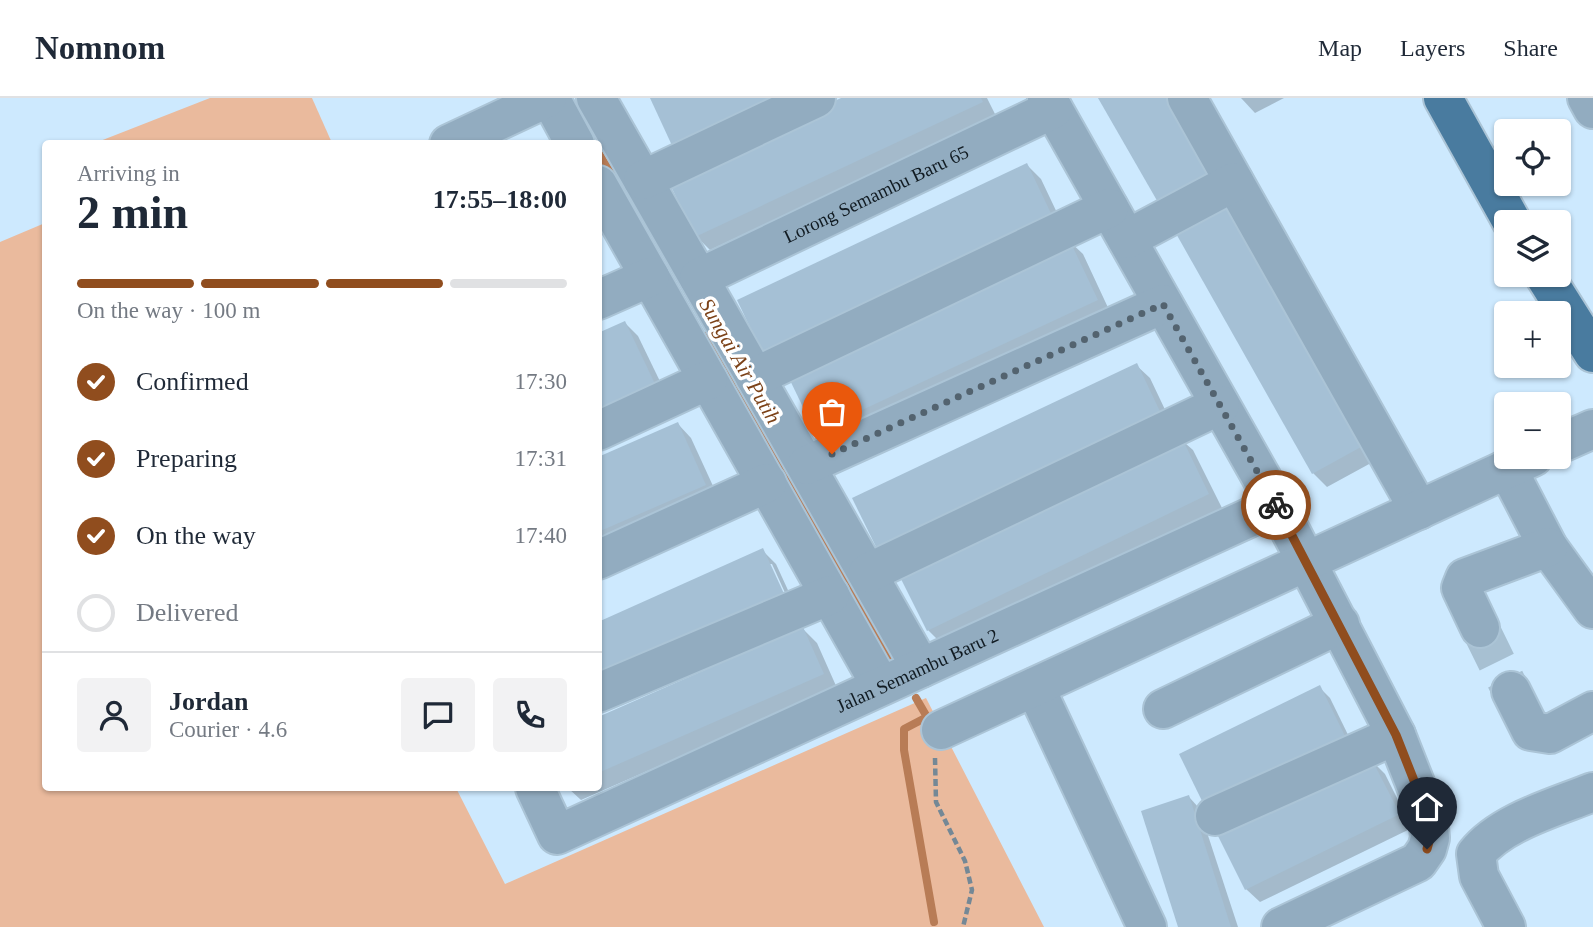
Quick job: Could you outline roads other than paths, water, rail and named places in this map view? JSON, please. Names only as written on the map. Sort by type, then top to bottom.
[{"type":"main road","points":[[1443,98],[1505,210]]},
{"type":"main road","points":[[1552,287],[1593,352]]},
{"type":"street","points":[[458,140],[548,98],[573,140]]},
{"type":"street","points":[[596,98],[922,668]]},
{"type":"street","points":[[643,180],[816,98]]},
{"type":"street","points":[[1187,98],[1419,510]]},
{"type":"street","points":[[1587,98],[1593,109]]},
{"type":"street","points":[[1050,103],[1307,561],[1396,735],[1428,816],[1430,838],[1419,862],[1282,927]]},
{"type":"street","name":"Lorong Semambu Baru 65","points":[[699,278],[1050,103]]},
{"type":"street","points":[[755,377],[1118,223],[1234,182]]},
{"type":"street","points":[[602,191],[881,686]]},
{"type":"street","points":[[602,298],[650,277]]},
{"type":"street","points":[[807,466],[1163,304]]},
{"type":"street","points":[[602,429],[708,380]]},
{"type":"street","points":[[868,573],[1220,405]]},
{"type":"street","points":[[1571,439],[1593,429]]},
{"type":"street","points":[[941,730],[1507,469]]},
{"type":"street","points":[[1522,469],[1548,547],[1593,609]]},
{"type":"street","points":[[602,558],[767,483]]},
{"type":"street","name":"Jalan Semambu Baru 2","points":[[537,791],[557,835],[1277,505]]},
{"type":"street","points":[[1480,628],[1461,588],[1465,578],[1548,547]]},
{"type":"street","points":[[602,691],[830,595]]},
{"type":"street","points":[[1163,709],[1340,624]]},
{"type":"street","points":[[1035,687],[1147,927]]},
{"type":"street","points":[[1511,691],[1531,731],[1549,734],[1593,711]]},
{"type":"street","points":[[1215,816],[1396,735]]},
{"type":"street","points":[[1506,927],[1479,876],[1476,855],[1485,843],[1499,832],[1593,792]]},
{"type":"waterway","name":"Sungai Air Putih","points":[[602,159],[613,177]]},
{"type":"waterway","name":"Sungai Air Putih","points":[[705,336],[894,660]]},
{"type":"waterway","name":"Sungai Air Putih","points":[[916,698],[927,717],[904,729],[904,750],[934,922]]},
{"type":"tunnel","points":[[1480,628],[1511,691]]}]
